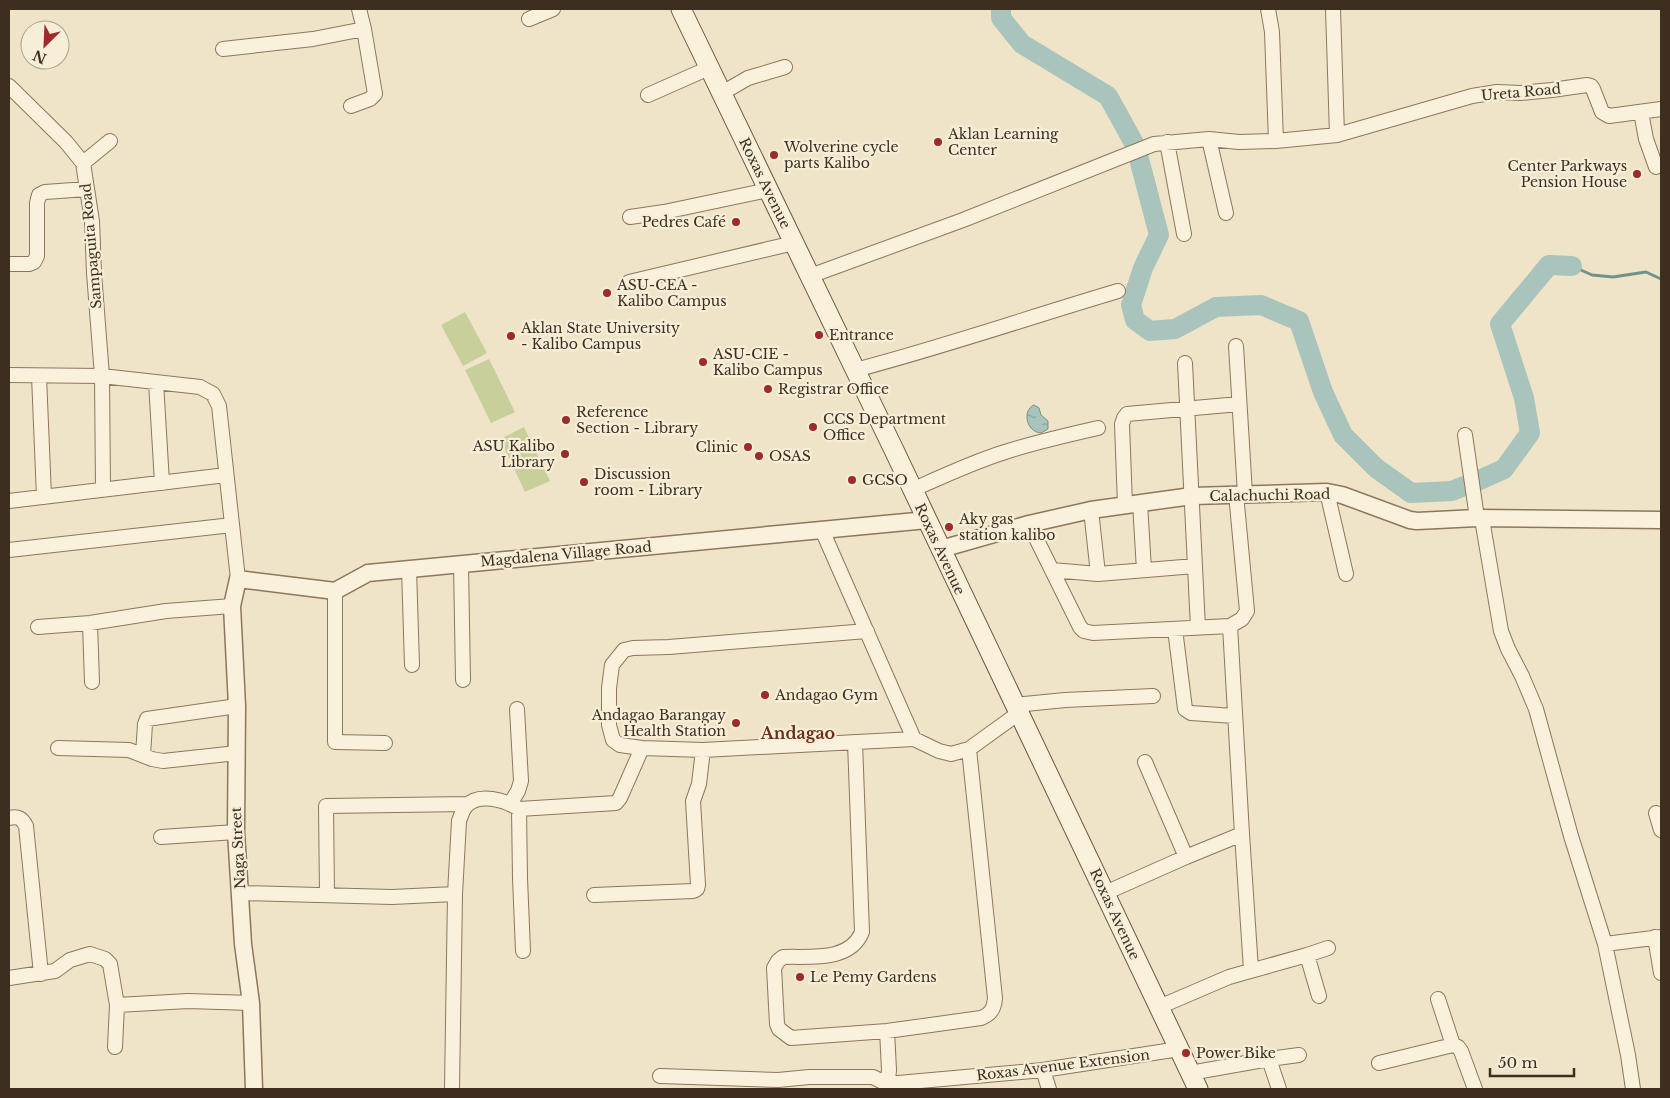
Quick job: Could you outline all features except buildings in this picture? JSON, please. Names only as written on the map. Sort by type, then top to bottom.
[{"type":"main road","name":"Roxas Avenue","points":[[681,9],[1194,1081]]},
{"type":"street","points":[[351,106],[375,94],[359,9]]},
{"type":"street","points":[[529,19],[553,9]]},
{"type":"street","points":[[1268,9],[1272,32],[1276,141]]},
{"type":"street","points":[[810,276],[963,220],[1154,144],[1209,140],[1239,142],[1276,141],[1337,135],[1332,9]]},
{"type":"street","points":[[223,50],[313,39],[364,29]]},
{"type":"street","points":[[722,93],[748,78],[785,67]]},
{"type":"street","points":[[648,95],[710,68]]},
{"type":"street","name":"Ureta Road","points":[[1337,135],[1472,96],[1498,92],[1520,93],[1587,85],[1593,89],[1605,115],[1661,109]]},
{"type":"street","name":"Sampaguita Road","points":[[9,86],[66,142],[83,163],[92,221],[102,376],[103,489]]},
{"type":"street","points":[[1641,112],[1646,139],[1656,167]]},
{"type":"street","points":[[1209,140],[1226,213]]},
{"type":"street","points":[[83,163],[110,141]]},
{"type":"street","points":[[1167,142],[1184,234]]},
{"type":"street","points":[[9,264],[29,264],[34,262],[37,256],[37,203],[39,195],[45,192],[87,189]]},
{"type":"street","points":[[630,217],[664,212],[768,190]]},
{"type":"street","points":[[629,282],[794,243]]},
{"type":"street","points":[[855,370],[910,356],[1118,291]]},
{"type":"street","points":[[1029,524],[1080,627],[1084,631],[1093,634],[1230,626],[1242,619],[1247,611],[1236,346]]},
{"type":"street","points":[[1185,363],[1198,628]]},
{"type":"street","points":[[9,375],[102,376],[200,387],[213,394],[219,406],[238,579],[232,606],[166,611],[90,623],[38,627]]},
{"type":"street","points":[[39,376],[44,497]]},
{"type":"street","points":[[156,382],[162,484]]},
{"type":"street","points":[[1144,570],[1122,424],[1124,418],[1128,414],[1239,404]]},
{"type":"street","points":[[912,490],[951,472],[1003,452],[1047,439],[1098,428]]},
{"type":"street","points":[[1465,435],[1501,631],[1536,709],[1571,836],[1605,944],[1628,1054],[1632,1089]]},
{"type":"street","points":[[9,501],[226,475]]},
{"type":"street","points":[[1328,492],[1346,574]]},
{"type":"street","name":"Calachuchi Road","points":[[941,549],[1029,524],[1091,510],[1192,496],[1241,494],[1328,492],[1342,495],[1417,522],[1480,519],[1661,520]]},
{"type":"street","points":[[1091,510],[1098,574]]},
{"type":"street","name":"Magdalena Village Road","points":[[335,591],[368,573],[927,520]]},
{"type":"street","points":[[9,550],[232,524]]},
{"type":"street","points":[[822,530],[914,739]]},
{"type":"street","points":[[461,564],[463,680]]},
{"type":"street","points":[[1052,570],[1098,574],[1195,566]]},
{"type":"street","points":[[409,569],[412,665]]},
{"type":"street","points":[[238,579],[335,591],[335,742],[385,743]]},
{"type":"street","name":"Naga Street","points":[[232,606],[237,706],[236,832],[243,944],[251,1003],[254,1089]]},
{"type":"street","points":[[90,623],[92,682]]},
{"type":"street","points":[[1230,626],[1251,970]]},
{"type":"street","points":[[1175,629],[1185,709],[1191,713],[1234,716]]},
{"type":"street","points":[[867,631],[624,650],[612,665],[609,688],[609,725],[613,740],[620,745],[642,748],[703,750],[914,739],[951,754],[969,749],[1017,709],[1065,700],[1153,696]]},
{"type":"street","points":[[143,755],[145,724],[148,719],[237,706]]},
{"type":"street","points":[[517,709],[521,781],[515,806],[524,951]]},
{"type":"street","points":[[855,742],[862,932],[860,938],[852,947],[839,954],[783,957],[778,961],[774,968],[776,1024],[791,1038],[888,1031],[981,1018],[992,1011],[995,998],[969,749]]},
{"type":"street","points":[[58,748],[129,750],[163,761],[237,753]]},
{"type":"street","points":[[327,894],[326,806],[468,804],[484,798],[515,806],[616,803],[642,748]]},
{"type":"street","points":[[594,895],[694,891],[697,889],[693,801],[698,784],[703,750]]},
{"type":"street","points":[[1145,762],[1186,857]]},
{"type":"street","points":[[452,1089],[455,894],[459,821],[462,811],[468,804]]},
{"type":"street","points":[[1656,813],[1661,830]]},
{"type":"street","points":[[9,818],[19,818],[23,820],[26,826],[41,974]]},
{"type":"street","points":[[161,837],[236,832]]},
{"type":"street","points":[[1105,893],[1242,834]]},
{"type":"street","points":[[240,893],[392,897],[455,894]]},
{"type":"street","points":[[1605,944],[1658,937],[1661,974]]},
{"type":"street","points":[[1159,1007],[1229,977],[1328,948]]},
{"type":"street","points":[[9,978],[55,971],[78,956],[90,954],[105,959],[110,964],[117,1005],[115,1047]]},
{"type":"street","points":[[1307,955],[1318,996]]},
{"type":"street","points":[[1438,999],[1453,1045]]},
{"type":"street","points":[[117,1005],[188,1001],[251,1003]]},
{"type":"street","points":[[660,1076],[765,1084],[778,1080],[809,1077],[873,1077],[887,1086],[889,1070],[888,1031]]},
{"type":"street","points":[[1379,1063],[1453,1045],[1461,1051],[1475,1089]]},
{"type":"street","name":"Roxas Avenue Extension","points":[[887,1086],[1043,1070],[1179,1050]]},
{"type":"street","points":[[1194,1081],[1269,1059],[1299,1055]]},
{"type":"street","points":[[1269,1059],[1279,1089]]},
{"type":"street","points":[[1043,1070],[1049,1089]]},
{"type":"green space","points":[[465,312],[487,353],[463,366],[441,325]]},
{"type":"green space","points":[[489,359],[515,412],[491,423],[465,370]]},
{"type":"green space","points":[[524,427],[550,481],[525,492],[500,439]]},
{"type":"water","points":[[1034,405],[1039,408],[1041,415],[1048,421],[1048,429],[1041,433],[1032,429],[1027,421],[1028,411]]},
{"type":"waterway","points":[[1001,9],[1001,18],[1022,44],[1108,96],[1135,145]]},
{"type":"waterway","points":[[1138,155],[1159,235],[1143,268],[1131,305],[1135,320],[1150,331],[1175,329],[1216,307],[1261,305],[1299,321],[1323,392],[1343,435],[1376,468],[1411,493],[1452,491],[1469,484]]},
{"type":"waterway","points":[[1475,482],[1504,469],[1530,433],[1524,398],[1500,324],[1549,265],[1572,266]]},
{"type":"waterway","points":[[1572,266],[1592,275],[1613,277],[1646,272],[1661,279]]},
{"type":"place","name":"Aklan Learning Center","points":[[938,142]]},
{"type":"place","name":"Wolverine cycle parts Kalibo","points":[[774,155]]},
{"type":"place","name":"Center Parkways Pension House","points":[[1637,174]]},
{"type":"place","name":"Pedres Café","points":[[736,222]]},
{"type":"place","name":"ASU-CEA - Kalibo Campus","points":[[607,293]]},
{"type":"place","name":"Entrance","points":[[819,335]]},
{"type":"place","name":"Aklan State University - Kalibo Campus","points":[[511,336]]},
{"type":"place","name":"ASU-CIE - Kalibo Campus","points":[[703,362]]},
{"type":"place","name":"Registrar Office","points":[[768,389]]},
{"type":"place","name":"Reference Section - Library","points":[[566,420]]},
{"type":"place","name":"CCS Department Office","points":[[813,427]]},
{"type":"place","name":"Clinic","points":[[748,447]]},
{"type":"place","name":"ASU Kalibo Library","points":[[565,454]]},
{"type":"place","name":"OSAS","points":[[759,456]]},
{"type":"place","name":"GCSO","points":[[852,480]]},
{"type":"place","name":"Discussion room - Library","points":[[584,482]]},
{"type":"place","name":"Aky gas station kalibo","points":[[949,527]]},
{"type":"place","name":"Andagao Gym","points":[[765,695]]},
{"type":"place","name":"Andagao Barangay Health Station","points":[[736,723]]},
{"type":"place","name":"Le Pemy Gardens","points":[[800,977]]},
{"type":"place","name":"Power Bike","points":[[1186,1053]]},
{"type":"district","name":"Andagao","points":[[798,733]]}]
